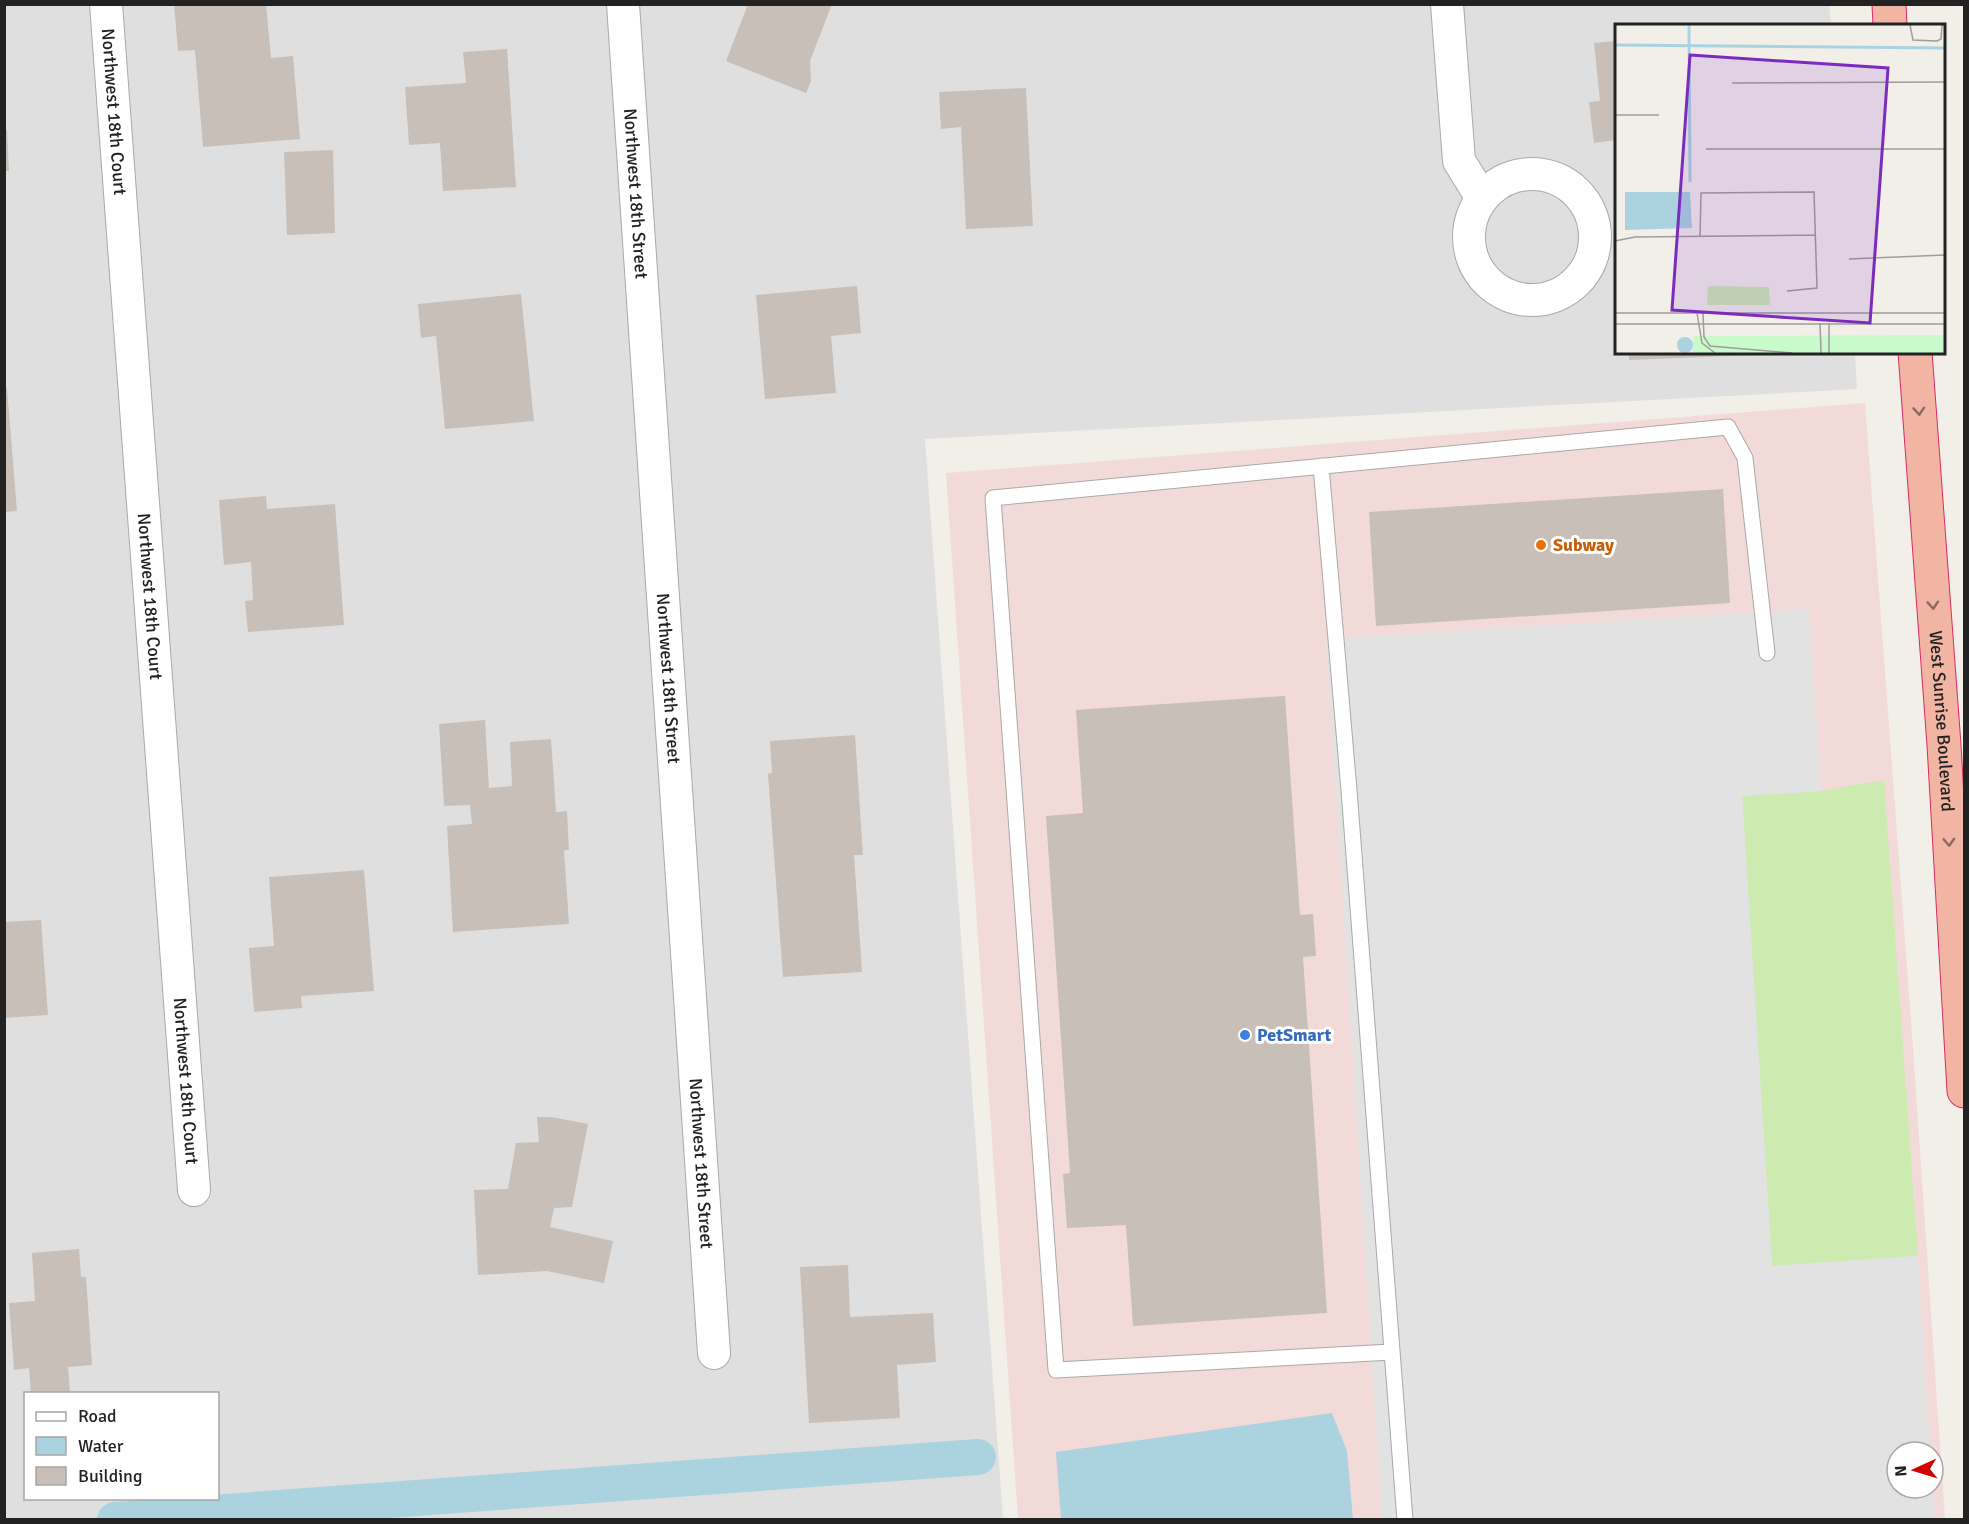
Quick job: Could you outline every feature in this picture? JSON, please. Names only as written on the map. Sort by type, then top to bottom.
[{"type":"highway","points":[[1889,4],[1890,24]]},
{"type":"highway","name":"West Sunrise Boulevard","points":[[1915,354],[1944,745],[1965,1091]]},
{"type":"street","name":"Northwest 18th Court","points":[[106,4],[194,1190]]},
{"type":"street","name":"Northwest 18th Street","points":[[623,4],[714,1353]]},
{"type":"street","points":[[1447,4],[1459,161],[1482,198]]},
{"type":"street","points":[[1534,173],[1553,177],[1571,187],[1584,201],[1593,220],[1595,240],[1591,259],[1582,277],[1565,291],[1545,300],[1523,301],[1502,293],[1485,280],[1473,261],[1468,239],[1472,218],[1482,198],[1496,184],[1514,176],[1534,173]]},
{"type":"lane","points":[[1392,1352],[1056,1370],[993,498],[1728,427],[1745,458],[1767,653]]},
{"type":"lane","points":[[1321,466],[1349,790],[1405,1520]]},
{"type":"shaded area","points":[[5,5],[1829,5],[1831,24],[1615,24],[1615,354],[1855,354],[1857,389],[925,439],[1003,1519],[5,1520]]},
{"type":"shaded area","points":[[1865,403],[1940,1440],[1885,1440],[1885,1500],[1944,1500],[1945,1519],[1018,1519],[946,473]]},
{"type":"shaded area","points":[[1809,609],[1821,791],[1742,796],[1772,1266],[1918,1256],[1929,1440],[1885,1440],[1885,1500],[1934,1500],[1935,1519],[1382,1519],[1326,639]]},
{"type":"green space","points":[[1884,780],[1918,1256],[1772,1266],[1742,796],[1821,791]]},
{"type":"water","points":[[1332,1413],[1347,1451],[1353,1519],[1061,1519],[1056,1452]]},
{"type":"building","points":[[174,4],[266,4],[271,58],[293,56],[300,139],[203,147],[195,50],[178,51]]},
{"type":"building","points":[[748,4],[832,4],[810,61],[811,81],[806,93],[726,61]]},
{"type":"building","points":[[1615,41],[1615,140],[1594,143],[1589,102],[1600,101],[1594,43]]},
{"type":"building","points":[[507,49],[516,187],[443,191],[440,143],[409,145],[405,87],[466,83],[463,52]]},
{"type":"building","points":[[1026,88],[1033,226],[966,229],[961,127],[941,129],[939,92]]},
{"type":"building","points":[[5,130],[7,130],[9,171],[5,171]]},
{"type":"building","points":[[333,150],[335,233],[287,235],[284,152]]},
{"type":"building","points":[[857,286],[861,333],[831,336],[836,393],[765,399],[756,295]]},
{"type":"building","points":[[521,294],[534,421],[445,429],[436,336],[421,338],[418,304]]},
{"type":"building","points":[[1629,354],[1780,354],[1629,360]]},
{"type":"building","points":[[4,388],[7,388],[17,511],[4,512]]},
{"type":"building","points":[[1723,489],[1730,603],[1376,626],[1369,512]]},
{"type":"building","points":[[266,496],[267,509],[335,504],[344,625],[248,632],[245,601],[253,600],[251,562],[224,565],[219,500]]},
{"type":"building","points":[[1285,696],[1300,915],[1313,914],[1316,956],[1303,957],[1327,1313],[1133,1326],[1126,1225],[1067,1228],[1063,1174],[1070,1173],[1046,816],[1083,813],[1076,710]]},
{"type":"building","points":[[485,720],[489,788],[512,786],[510,742],[551,739],[556,812],[567,811],[569,850],[564,850],[569,924],[453,932],[447,826],[472,824],[470,805],[444,806],[439,724]]},
{"type":"building","points":[[855,735],[863,855],[854,855],[862,972],[783,977],[768,774],[772,773],[770,741]]},
{"type":"building","points":[[364,870],[374,991],[301,996],[302,1008],[254,1012],[249,948],[274,946],[269,877]]},
{"type":"building","points":[[41,920],[48,1015],[4,1018],[4,922]]},
{"type":"building","points":[[537,1117],[551,1117],[588,1124],[572,1207],[554,1208],[550,1227],[613,1241],[604,1283],[547,1271],[478,1275],[474,1190],[508,1189],[516,1143],[539,1142]]},
{"type":"building","points":[[79,1249],[81,1277],[86,1277],[92,1365],[68,1367],[70,1392],[31,1392],[29,1368],[14,1370],[9,1303],[35,1301],[32,1253]]},
{"type":"building","points":[[848,1265],[850,1317],[933,1313],[936,1362],[897,1365],[900,1418],[809,1423],[800,1267]]},
{"type":"waterway","points":[[115,1520],[978,1457]]},
{"type":"place","name":"Subway","points":[[1541,545]]},
{"type":"place","name":"PetSmart","points":[[1245,1035]]}]
